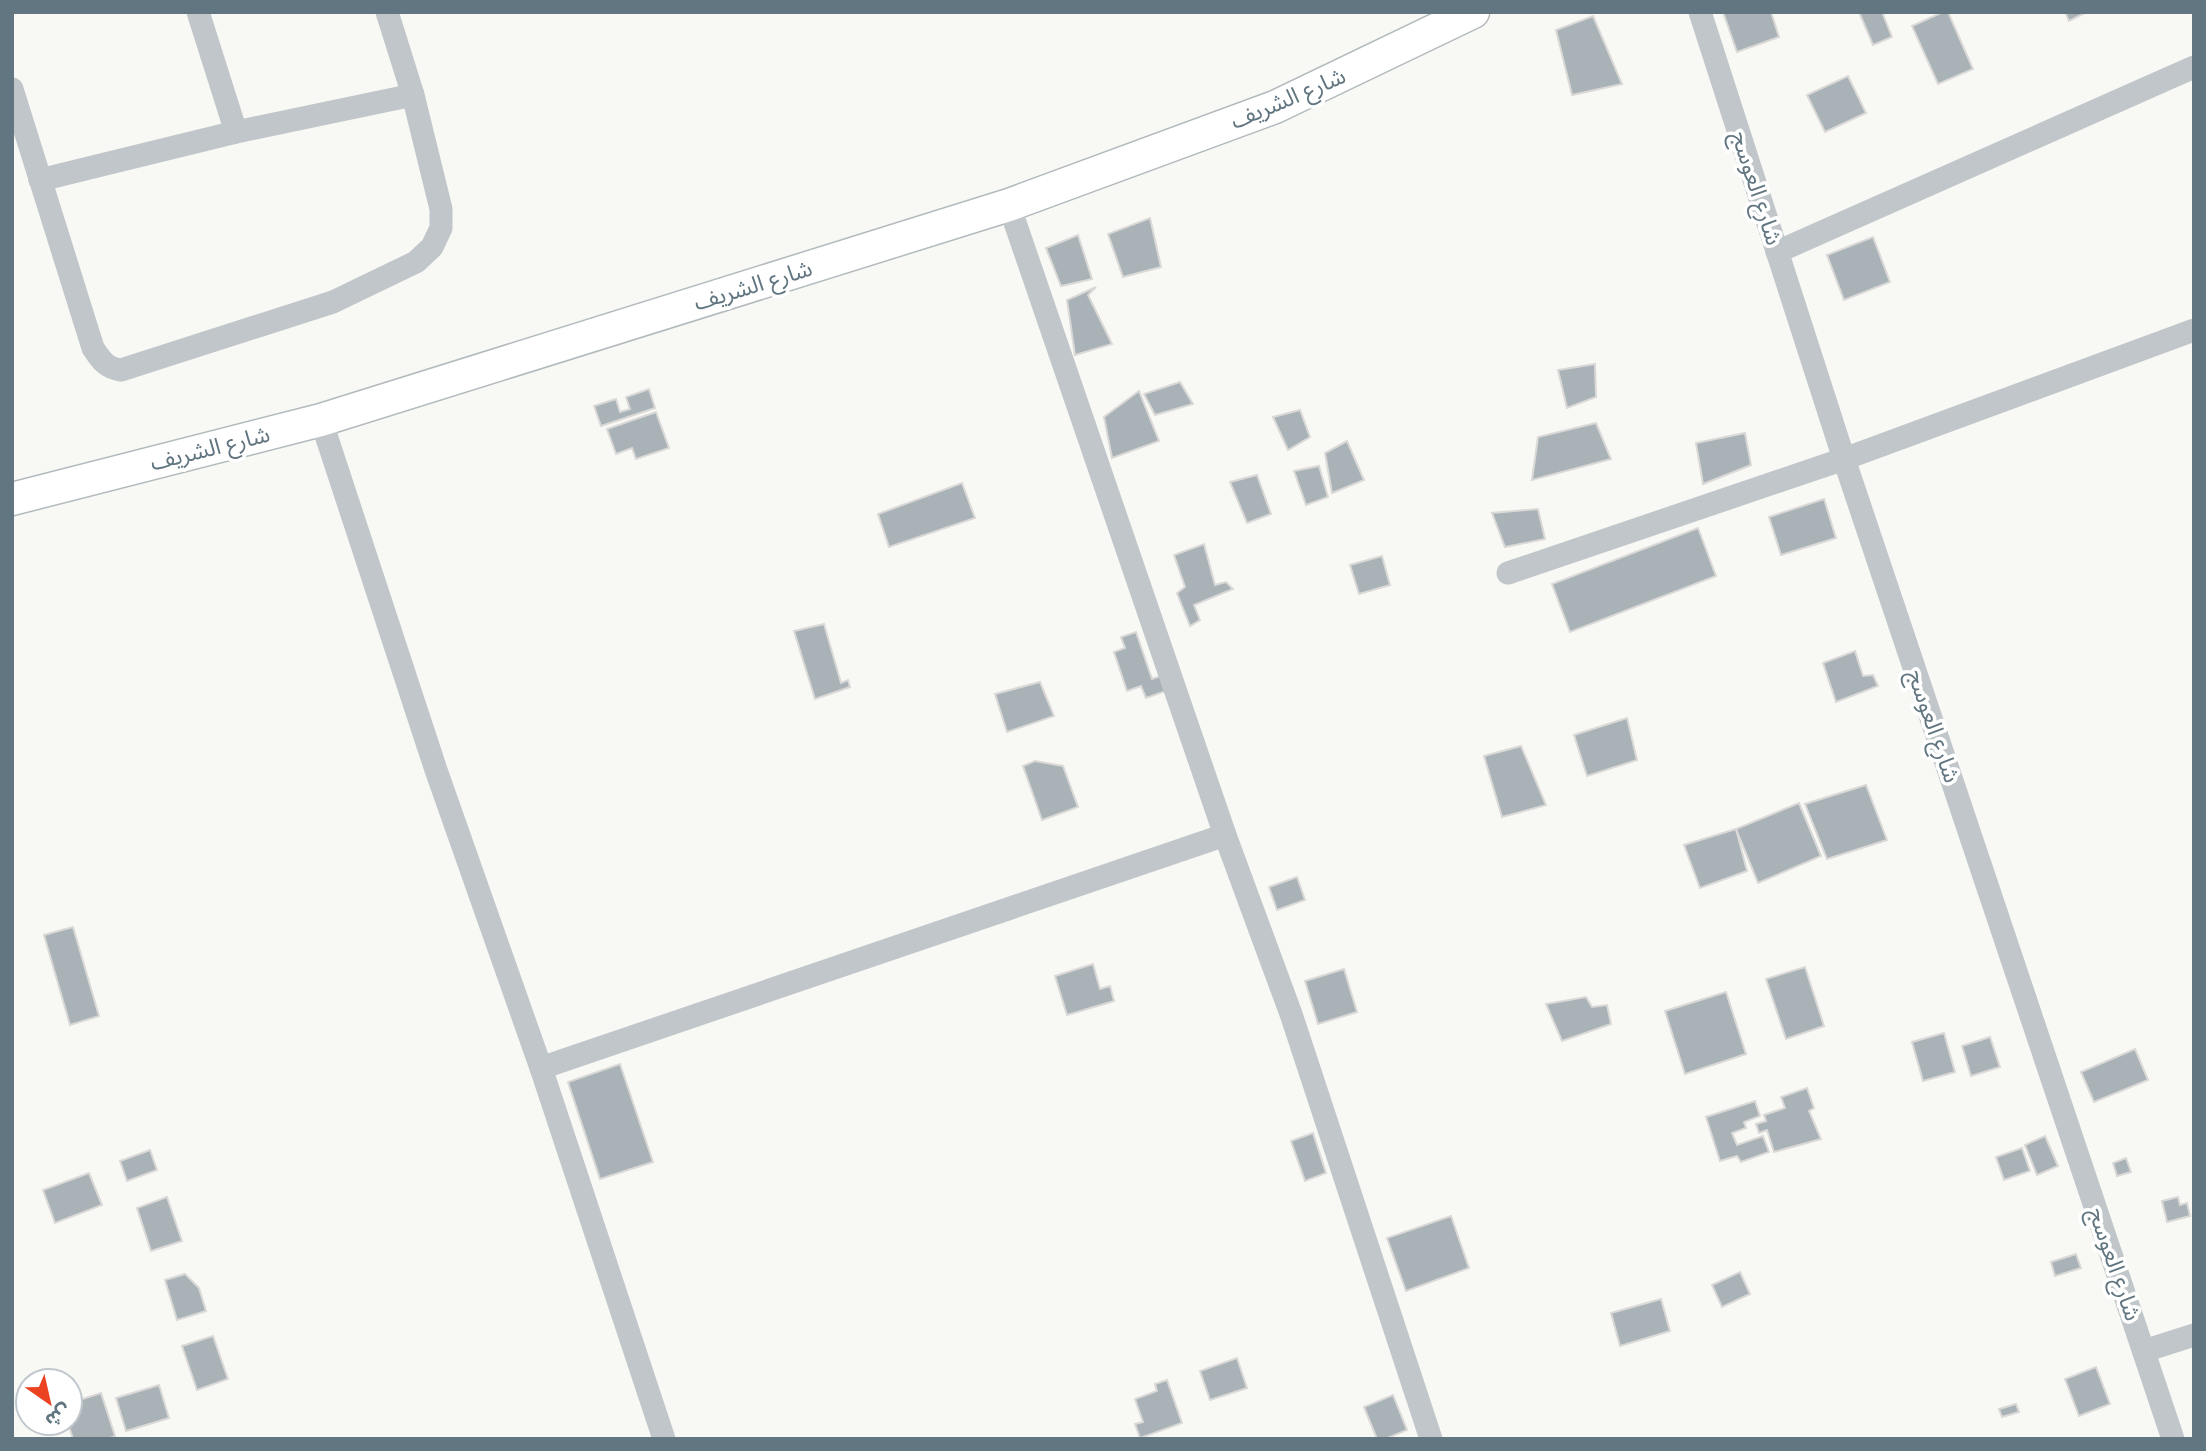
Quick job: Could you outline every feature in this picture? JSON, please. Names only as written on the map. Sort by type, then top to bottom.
[{"type":"main road","name":"شارع الشريف","points":[[12,499],[321,420],[1009,205],[1275,107],[1473,12]]},
{"type":"street","points":[[198,12],[236,132]]},
{"type":"street","points":[[12,89],[93,348],[111,369],[121,370],[333,302],[416,262],[432,247],[441,228],[442,209],[413,95],[387,12]]},
{"type":"street","name":"شارع العوسج","points":[[1700,12],[1844,459],[2173,1439]]},
{"type":"street","points":[[1777,252],[2194,67]]},
{"type":"street","points":[[40,180],[236,132],[413,95]]},
{"type":"street","points":[[1009,205],[1225,835],[1291,1014],[1431,1439]]},
{"type":"street","points":[[1508,573],[1844,459],[2194,330]]},
{"type":"street","points":[[321,420],[436,770],[541,1068],[664,1439]]},
{"type":"street","points":[[541,1068],[1225,835]]},
{"type":"street","points":[[2144,1351],[2194,1335]]},
{"type":"building","points":[[1723,12],[1771,12],[1779,37],[1737,52]]},
{"type":"building","points":[[1859,12],[1882,12],[1892,37],[1873,45]]},
{"type":"building","points":[[1948,12],[1973,69],[1938,84],[1912,26]]},
{"type":"building","points":[[2065,12],[2087,12],[2069,21]]},
{"type":"building","points":[[1593,16],[1622,84],[1572,95],[1556,30]]},
{"type":"building","points":[[1848,76],[1866,113],[1825,132],[1807,95]]},
{"type":"building","points":[[1150,218],[1161,267],[1123,277],[1108,234]]},
{"type":"building","points":[[1078,235],[1092,279],[1061,286],[1046,248]]},
{"type":"building","points":[[1873,237],[1890,282],[1844,300],[1827,255]]},
{"type":"building","points":[[1096,287],[1088,295],[1112,344],[1075,355],[1067,300]]},
{"type":"building","points":[[1595,364],[1596,397],[1567,408],[1558,370]]},
{"type":"building","points":[[1180,382],[1193,404],[1155,415],[1144,394]]},
{"type":"building","points":[[649,389],[655,408],[601,426],[594,406],[616,399],[620,412],[630,409],[626,397]]},
{"type":"building","points":[[1139,391],[1159,441],[1112,458],[1104,417]]},
{"type":"building","points":[[1300,410],[1310,437],[1288,450],[1273,417]]},
{"type":"building","points":[[656,412],[669,448],[636,459],[632,448],[616,454],[607,429]]},
{"type":"building","points":[[1596,423],[1611,459],[1532,480],[1538,437]]},
{"type":"building","points":[[1745,433],[1751,465],[1703,484],[1696,443]]},
{"type":"building","points":[[1347,441],[1364,480],[1332,493],[1325,453]]},
{"type":"building","points":[[1319,466],[1328,497],[1306,505],[1294,471]]},
{"type":"building","points":[[1257,475],[1271,514],[1247,523],[1230,482]]},
{"type":"building","points":[[962,483],[975,518],[889,547],[878,514]]},
{"type":"building","points":[[1824,499],[1836,538],[1781,555],[1769,517]]},
{"type":"building","points":[[1538,509],[1545,539],[1505,547],[1492,513]]},
{"type":"building","points":[[1698,528],[1716,576],[1570,632],[1552,584]]},
{"type":"building","points":[[1204,544],[1215,585],[1226,582],[1233,589],[1194,605],[1200,620],[1190,626],[1177,593],[1185,587],[1174,555]]},
{"type":"building","points":[[1382,556],[1390,585],[1359,594],[1350,565]]},
{"type":"building","points":[[824,624],[841,683],[848,680],[850,687],[815,699],[794,631]]},
{"type":"building","points":[[1136,632],[1152,679],[1161,676],[1166,691],[1146,698],[1141,686],[1127,691],[1114,652],[1125,648],[1121,637]]},
{"type":"building","points":[[1855,651],[1863,676],[1873,675],[1878,686],[1836,702],[1823,663]]},
{"type":"building","points":[[1040,682],[1054,716],[1007,732],[995,694]]},
{"type":"building","points":[[1627,718],[1637,760],[1587,776],[1574,735]]},
{"type":"building","points":[[1521,746],[1546,805],[1502,817],[1484,756]]},
{"type":"building","points":[[1035,761],[1063,766],[1078,807],[1042,820],[1023,766]]},
{"type":"building","points":[[1866,785],[1887,840],[1827,859],[1805,804]]},
{"type":"building","points":[[1799,803],[1821,856],[1758,883],[1736,829]]},
{"type":"building","points":[[1736,829],[1747,871],[1700,888],[1684,845]]},
{"type":"building","points":[[1297,877],[1305,900],[1277,910],[1269,887]]},
{"type":"building","points":[[73,927],[99,1016],[70,1025],[44,935]]},
{"type":"building","points":[[1093,964],[1100,989],[1110,986],[1114,1001],[1067,1015],[1055,976]]},
{"type":"building","points":[[1805,967],[1824,1026],[1786,1039],[1766,979]]},
{"type":"building","points":[[1344,969],[1357,1012],[1318,1024],[1305,981]]},
{"type":"building","points":[[1726,992],[1746,1054],[1685,1074],[1665,1011]]},
{"type":"building","points":[[1586,997],[1592,1007],[1607,1005],[1611,1024],[1562,1041],[1546,1004]]},
{"type":"building","points":[[1944,1033],[1955,1072],[1923,1081],[1912,1042]]},
{"type":"building","points":[[1990,1037],[2000,1067],[1971,1076],[1962,1046]]},
{"type":"building","points":[[2135,1049],[2148,1080],[2094,1102],[2081,1072]]},
{"type":"building","points":[[620,1064],[653,1162],[600,1179],[568,1082]]},
{"type":"building","points":[[1807,1088],[1814,1108],[1809,1111],[1821,1139],[1774,1152],[1767,1130],[1759,1133],[1756,1124],[1766,1121],[1764,1115],[1785,1108],[1781,1097]]},
{"type":"building","points":[[1755,1101],[1760,1116],[1744,1122],[1746,1128],[1732,1133],[1737,1145],[1763,1136],[1769,1152],[1741,1162],[1737,1156],[1720,1161],[1706,1117]]},
{"type":"building","points":[[1313,1133],[1326,1173],[1305,1181],[1291,1141]]},
{"type":"building","points":[[2045,1136],[2058,1166],[2037,1175],[2025,1145]]},
{"type":"building","points":[[2022,1148],[2030,1171],[2004,1180],[1996,1157]]},
{"type":"building","points":[[150,1150],[157,1170],[127,1181],[120,1161]]},
{"type":"building","points":[[2126,1158],[2131,1172],[2117,1176],[2113,1163]]},
{"type":"building","points":[[89,1173],[102,1205],[55,1223],[43,1190]]},
{"type":"building","points":[[167,1197],[182,1241],[151,1251],[137,1208]]},
{"type":"building","points":[[2178,1197],[2180,1205],[2187,1203],[2190,1216],[2167,1222],[2162,1201]]},
{"type":"building","points":[[1451,1216],[1469,1268],[1406,1291],[1387,1238]]},
{"type":"building","points":[[2076,1254],[2081,1268],[2055,1276],[2051,1262]]},
{"type":"building","points":[[1740,1272],[1750,1294],[1722,1307],[1712,1285]]},
{"type":"building","points":[[185,1274],[199,1288],[206,1311],[177,1320],[165,1280]]},
{"type":"building","points":[[1661,1299],[1670,1331],[1620,1346],[1611,1313]]},
{"type":"building","points":[[213,1336],[228,1379],[197,1390],[182,1346]]},
{"type":"building","points":[[1237,1358],[1247,1388],[1210,1400],[1200,1371]]},
{"type":"building","points":[[2096,1367],[2110,1404],[2079,1416],[2065,1379]]},
{"type":"building","points":[[1167,1380],[1182,1423],[1140,1438],[1135,1424],[1143,1422],[1135,1399],[1157,1391],[1155,1384]]},
{"type":"building","points":[[159,1385],[169,1418],[126,1431],[116,1398]]},
{"type":"building","points":[[101,1393],[115,1436],[108,1439],[73,1439],[84,1437],[84,1398]]},
{"type":"building","points":[[1393,1395],[1407,1430],[1385,1439],[1377,1439],[1364,1407]]},
{"type":"building","points":[[2016,1404],[2019,1412],[2002,1417],[1999,1409]]}]
